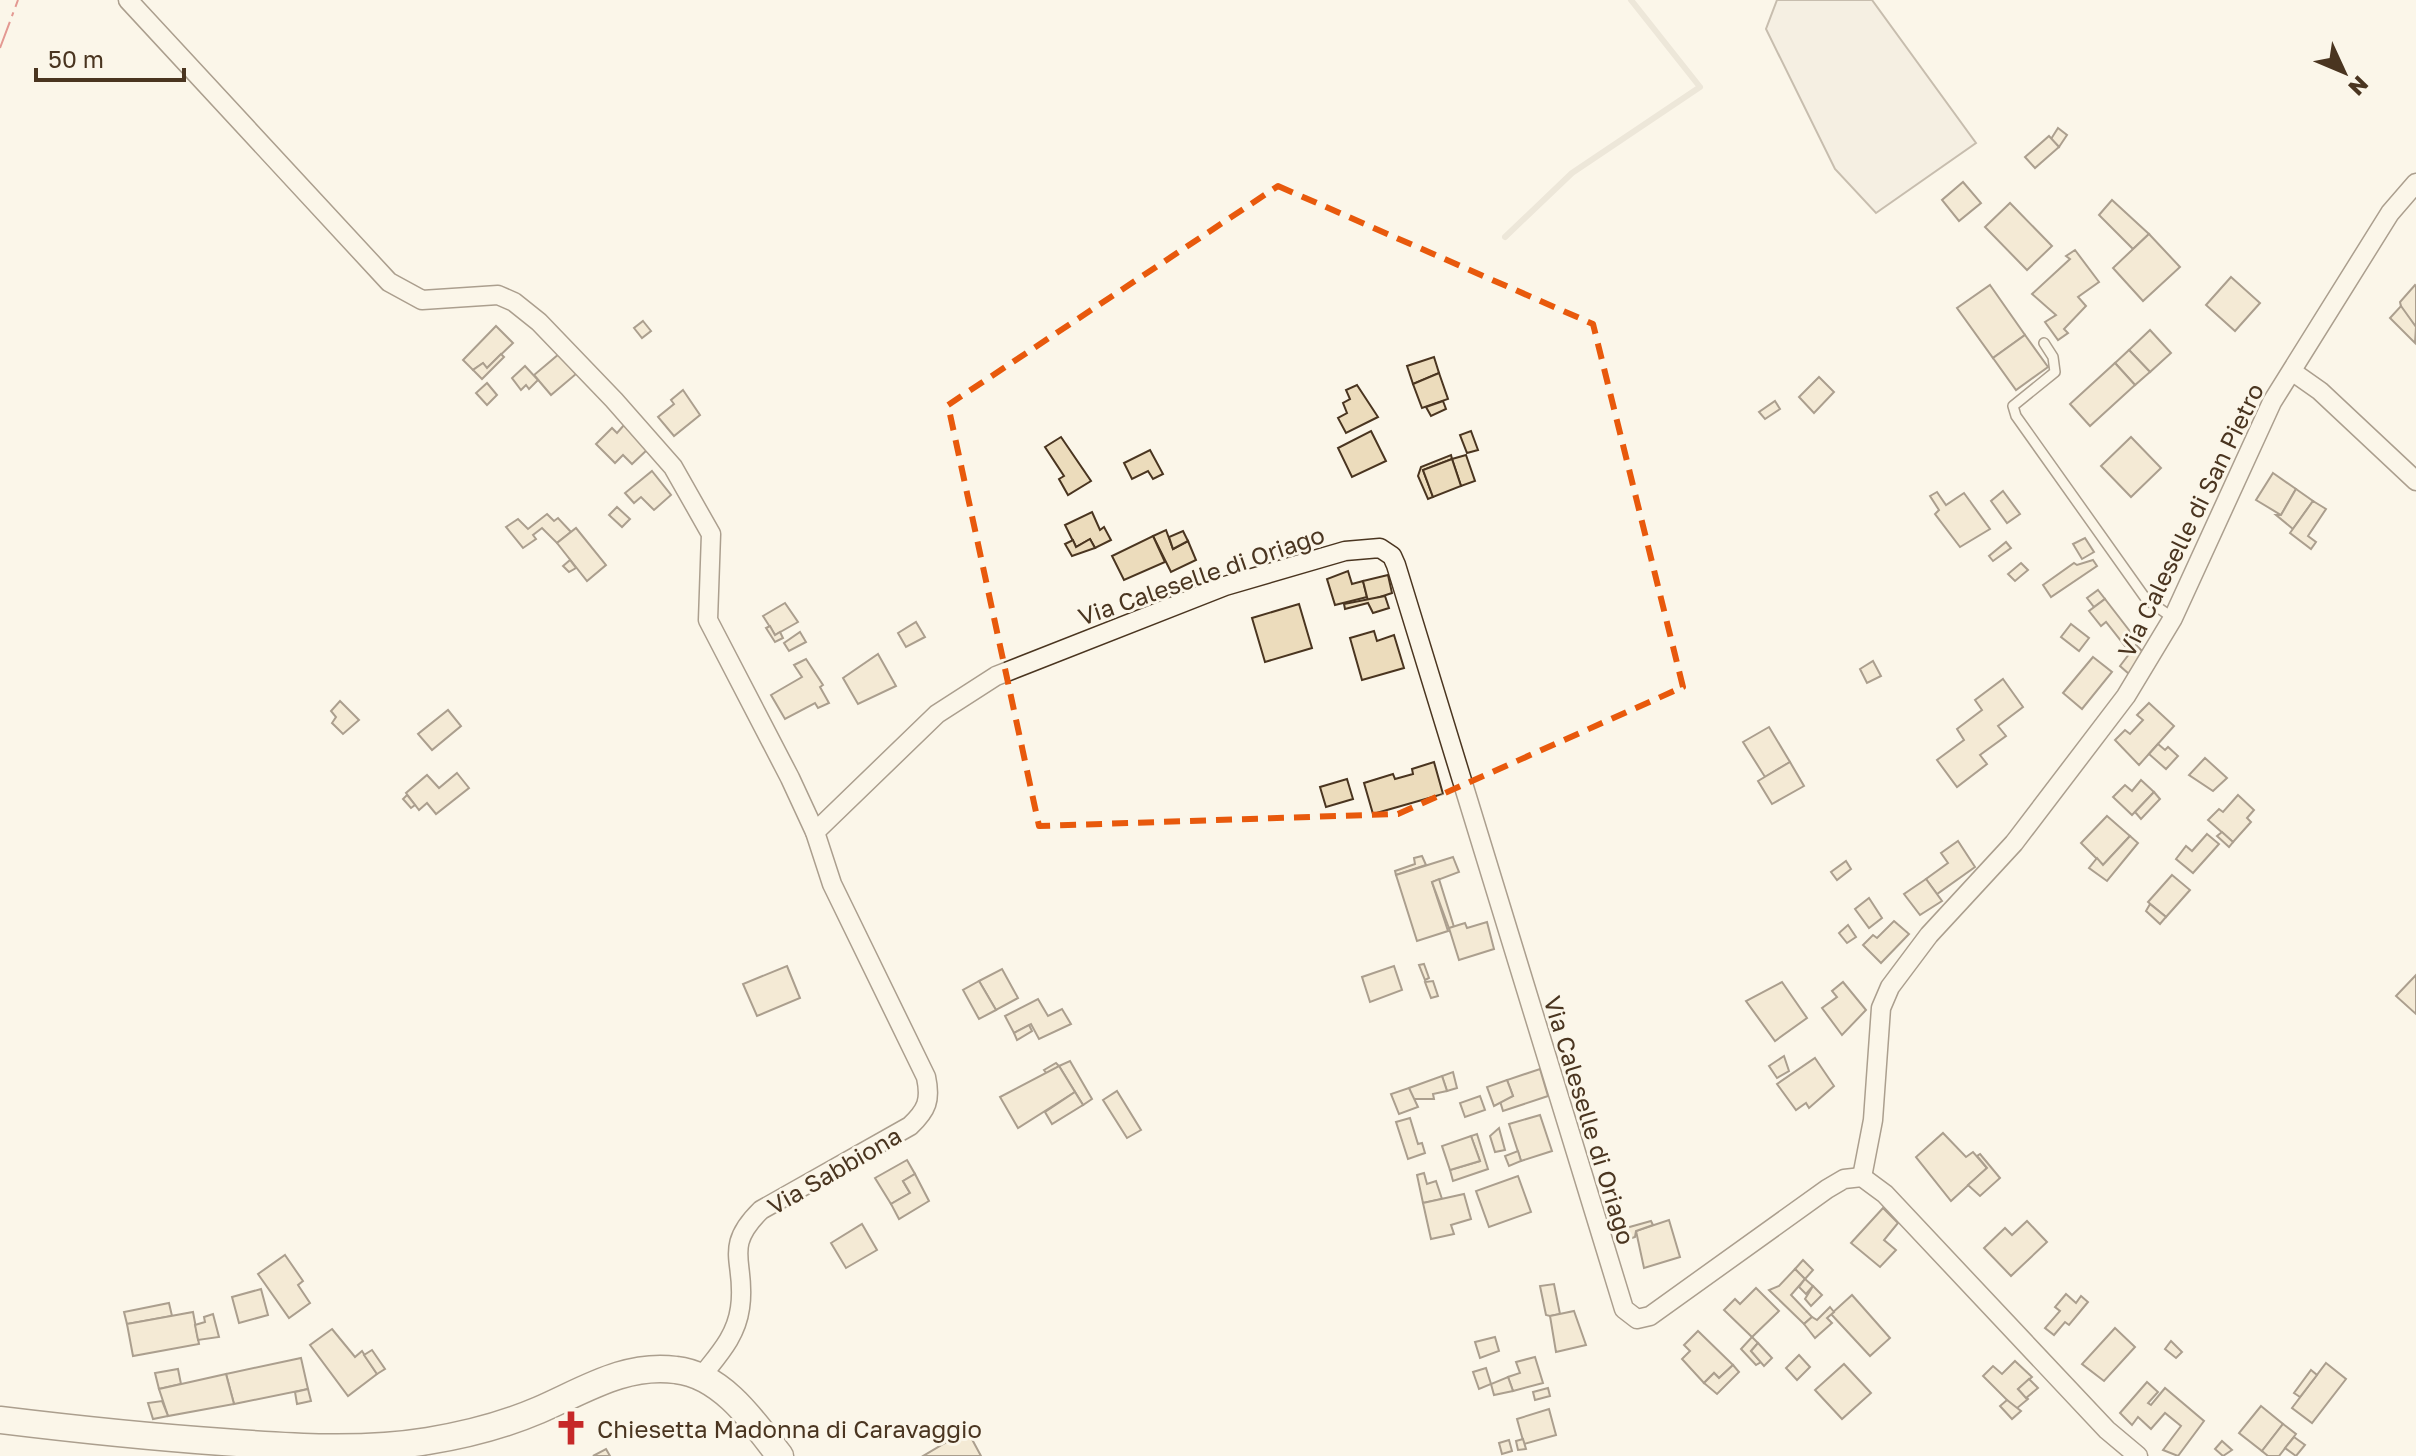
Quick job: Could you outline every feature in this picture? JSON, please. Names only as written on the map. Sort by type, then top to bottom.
[{"type":"street","points":[[128,0],[389,282],[422,300],[498,295],[514,302],[539,322],[658,448],[689,493],[711,534],[708,620],[815,832]]},
{"type":"street","name":"Via Caleselle di San Pietro","points":[[1862,1177],[1873,1120],[1880,1018],[1890,987],[1929,935],[1997,864],[2126,696],[2173,618],[2252,439],[2390,213],[2416,183]]},
{"type":"street","name":"Via Caleselle di San Pietro","points":[[2293,372],[2320,391],[2416,481]]},
{"type":"street","name":"Via Caleselle di Oriago","points":[[815,832],[937,714],[996,676],[1225,586],[1345,551],[1380,548],[1392,556],[1396,565],[1624,1309],[1637,1319],[1650,1316],[1827,1189],[1844,1179],[1862,1177]]},
{"type":"street","name":"Via Sabbiona","points":[[701,1377],[732,1336],[737,1322],[741,1293],[737,1248],[744,1227],[761,1210],[910,1126],[925,1112],[930,1096],[926,1077],[832,884],[815,832]]},
{"type":"street","points":[[1862,1177],[1885,1194],[2107,1430],[2138,1456]]},
{"type":"street","points":[[0,1420],[259,1445],[364,1447],[427,1441],[492,1426],[636,1370],[680,1370],[701,1377],[743,1410],[780,1456]]},
{"type":"lane","points":[[2044,343],[2053,357],[2055,372],[2019,399],[2013,406],[2016,416],[2146,599],[2173,618]]},
{"type":"highlighted area","points":[[1278,186],[1593,324],[1683,687],[1398,814],[1039,826],[948,405]]},
{"type":"shaded area","points":[[1777,0],[1872,0],[1976,143],[1876,213],[1835,169],[1766,29]]},
{"type":"building","points":[[2058,128],[2067,135],[2059,147],[2051,139]]},
{"type":"building","points":[[2049,136],[2059,147],[2035,168],[2025,157]]},
{"type":"building","points":[[1963,182],[1981,203],[1959,221],[1942,200]]},
{"type":"building","points":[[2112,200],[2149,234],[2133,249],[2099,215]]},
{"type":"building","points":[[2010,203],[2052,246],[2027,270],[1985,227]]},
{"type":"building","points":[[2149,234],[2180,267],[2143,301],[2113,268]]},
{"type":"building","points":[[2075,250],[2099,282],[2078,297],[2086,306],[2064,329],[2068,333],[2058,340],[2045,322],[2056,315],[2032,294],[2070,259],[2066,256]]},
{"type":"building","points":[[2231,277],[2260,303],[2235,331],[2206,305]]},
{"type":"building","points":[[1990,285],[2025,335],[1993,358],[1957,308]]},
{"type":"building","points":[[2415,285],[2416,327],[2402,311],[2400,302]]},
{"type":"building","points":[[2401,306],[2416,327],[2415,343],[2390,318]]},
{"type":"building","points":[[643,321],[651,331],[642,338],[634,328]]},
{"type":"building","points":[[496,326],[513,343],[487,368],[483,363],[473,370],[463,360]]},
{"type":"building","points":[[2150,330],[2171,353],[2150,372],[2129,350]]},
{"type":"building","points":[[2025,335],[2048,367],[2016,390],[1993,358]]},
{"type":"building","points":[[2129,350],[2150,372],[2135,385],[2115,363]]},
{"type":"building","points":[[501,354],[504,357],[482,379],[473,370],[483,363],[487,368]]},
{"type":"building","points":[[559,354],[576,374],[551,395],[534,375]]},
{"type":"building","points":[[1434,357],[1439,373],[1413,384],[1407,366]]},
{"type":"building","points":[[2115,363],[2135,385],[2090,426],[2070,404]]},
{"type":"building","points":[[525,366],[538,380],[529,389],[526,385],[521,390],[512,378]]},
{"type":"building","points":[[1439,373],[1448,399],[1422,408],[1413,384]]},
{"type":"building","points":[[1819,377],[1834,392],[1814,413],[1799,397]]},
{"type":"building","points":[[487,383],[497,395],[487,405],[476,393]]},
{"type":"building","points":[[1357,385],[1378,417],[1346,433],[1338,418],[1347,413],[1343,403],[1350,399],[1346,390]]},
{"type":"building","points":[[683,390],[700,415],[674,436],[658,417],[674,404],[671,400]]},
{"type":"building","points":[[1443,401],[1446,409],[1431,416],[1426,407]]},
{"type":"building","points":[[1775,401],[1780,409],[1765,419],[1759,412]]},
{"type":"building","points":[[624,425],[648,449],[632,464],[623,455],[615,463],[596,444],[612,428],[617,433]]},
{"type":"building","points":[[1371,431],[1386,461],[1352,477],[1338,448]]},
{"type":"building","points":[[1471,431],[1478,450],[1467,453],[1460,435]]},
{"type":"building","points":[[1061,437],[1091,481],[1068,495],[1059,479],[1064,476],[1045,447]]},
{"type":"building","points":[[2131,437],[2161,468],[2131,497],[2101,466]]},
{"type":"building","points":[[1150,450],[1163,474],[1153,479],[1148,471],[1132,479],[1124,463]]},
{"type":"building","points":[[1451,455],[1452,459],[1423,470],[1433,497],[1428,499],[1418,476],[1421,467]]},
{"type":"building","points":[[1466,455],[1475,481],[1461,486],[1452,459]]},
{"type":"building","points":[[1452,459],[1461,486],[1433,497],[1423,470]]},
{"type":"building","points":[[652,471],[671,495],[654,510],[641,497],[634,503],[625,493]]},
{"type":"building","points":[[2273,473],[2296,489],[2281,515],[2256,500]]},
{"type":"building","points":[[2296,489],[2313,501],[2293,529],[2276,515],[2281,515]]},
{"type":"building","points":[[2003,491],[2020,514],[2007,523],[1991,501]]},
{"type":"building","points":[[1937,492],[1946,505],[1964,493],[1990,529],[1960,547],[1935,514],[1939,510],[1930,496]]},
{"type":"building","points":[[2313,501],[2326,509],[2308,536],[2316,542],[2311,549],[2290,533]]},
{"type":"building","points":[[617,507],[630,519],[622,527],[609,515]]},
{"type":"building","points":[[1092,512],[1100,530],[1104,527],[1111,540],[1095,548],[1090,539],[1076,547],[1065,525]]},
{"type":"building","points":[[547,514],[554,521],[558,518],[571,532],[557,543],[542,528],[533,535],[536,539],[523,548],[506,527],[518,519],[528,529]]},
{"type":"building","points":[[576,528],[606,565],[587,581],[557,543]]},
{"type":"building","points":[[1166,530],[1173,549],[1188,541],[1196,560],[1171,572],[1153,536]]},
{"type":"building","points":[[1183,531],[1188,541],[1173,549],[1169,537]]},
{"type":"building","points":[[1153,536],[1165,562],[1124,580],[1112,556]]},
{"type":"building","points":[[2085,538],[2094,552],[2082,559],[2073,544]]},
{"type":"building","points":[[1090,539],[1095,548],[1072,556],[1065,544],[1073,540],[1076,547]]},
{"type":"building","points":[[2006,542],[2011,548],[1993,561],[1989,556]]},
{"type":"building","points":[[570,560],[576,568],[569,572],[563,566]]},
{"type":"building","points":[[2093,560],[2097,566],[2051,597],[2043,585],[2074,563],[2077,565]]},
{"type":"building","points":[[2021,563],[2028,570],[2015,581],[2008,574]]},
{"type":"building","points":[[1348,571],[1352,584],[1363,581],[1367,597],[1335,605],[1327,579]]},
{"type":"building","points":[[1388,575],[1392,593],[1368,601],[1363,581]]},
{"type":"building","points":[[2098,590],[2105,599],[2094,607],[2087,598]]},
{"type":"building","points":[[1385,596],[1389,608],[1373,613],[1368,603],[1345,609],[1344,604]]},
{"type":"building","points":[[2105,599],[2139,643],[2129,651],[2106,622],[2101,626],[2089,611]]},
{"type":"building","points":[[785,603],[798,622],[775,635],[763,616]]},
{"type":"building","points":[[1299,604],[1312,648],[1265,662],[1252,618]]},
{"type":"building","points":[[916,622],[925,637],[906,647],[898,633]]},
{"type":"building","points":[[2071,624],[2089,638],[2079,651],[2061,637]]},
{"type":"building","points":[[770,626],[775,635],[780,632],[783,638],[775,642],[766,628]]},
{"type":"building","points":[[1374,631],[1377,641],[1394,635],[1404,668],[1362,680],[1350,638]]},
{"type":"building","points":[[800,632],[806,642],[789,651],[784,643]]},
{"type":"building","points":[[2136,645],[2143,652],[2129,674],[2120,666]]},
{"type":"building","points":[[878,654],[896,686],[858,704],[843,678]]},
{"type":"building","points":[[2093,657],[2112,672],[2082,709],[2063,693]]},
{"type":"building","points":[[806,659],[823,685],[820,687],[829,703],[818,708],[815,703],[785,719],[771,695],[802,677],[794,665]]},
{"type":"building","points":[[1873,661],[1881,676],[1867,683],[1860,669]]},
{"type":"building","points":[[2003,679],[2023,707],[1998,726],[2006,736],[1980,755],[1987,764],[1957,787],[1937,760],[1964,740],[1957,729],[1982,710],[1975,700]]},
{"type":"building","points":[[340,701],[359,720],[343,734],[332,723],[336,717],[331,711]]},
{"type":"building","points":[[2149,703],[2174,726],[2139,765],[2115,740],[2125,730],[2130,734],[2143,720],[2137,715]]},
{"type":"building","points":[[448,710],[461,726],[432,750],[418,734]]},
{"type":"building","points":[[1769,727],[1790,762],[1765,777],[1743,742]]},
{"type":"building","points":[[2158,744],[2165,750],[2168,747],[2178,756],[2166,769],[2149,754]]},
{"type":"building","points":[[2205,758],[2227,778],[2213,791],[2189,775]]},
{"type":"building","points":[[1434,762],[1443,794],[1373,814],[1364,783],[1393,774],[1395,779],[1413,774],[1412,769]]},
{"type":"building","points":[[1790,762],[1804,786],[1772,804],[1758,781]]},
{"type":"building","points":[[457,773],[469,788],[436,814],[427,803],[419,810],[406,793],[427,775],[439,788]]},
{"type":"building","points":[[1347,779],[1353,799],[1326,807],[1320,787]]},
{"type":"building","points":[[2141,780],[2154,792],[2132,815],[2113,797],[2125,785],[2132,791]]},
{"type":"building","points":[[2154,792],[2160,799],[2141,819],[2135,812]]},
{"type":"building","points":[[407,795],[415,805],[411,808],[403,799]]},
{"type":"building","points":[[2238,795],[2254,810],[2247,818],[2251,822],[2233,842],[2208,820],[2219,809],[2223,812]]},
{"type":"building","points":[[2107,816],[2130,836],[2103,865],[2081,843]]},
{"type":"building","points":[[2222,832],[2233,842],[2229,847],[2217,836]]},
{"type":"building","points":[[2207,834],[2219,844],[2193,873],[2176,859],[2186,846],[2192,851]]},
{"type":"building","points":[[2130,836],[2138,843],[2107,881],[2089,868],[2097,858],[2103,865]]},
{"type":"building","points":[[1958,841],[1975,867],[1937,894],[1926,879],[1948,863],[1941,853]]},
{"type":"building","points":[[1422,856],[1426,865],[1396,875],[1395,871],[1415,864],[1414,858]]},
{"type":"building","points":[[1453,857],[1459,872],[1432,882],[1448,931],[1417,941],[1396,875]]},
{"type":"building","points":[[1846,861],[1851,869],[1837,880],[1831,872]]},
{"type":"building","points":[[2172,875],[2190,890],[2166,917],[2148,902]]},
{"type":"building","points":[[1439,879],[1454,927],[1450,931],[1432,882]]},
{"type":"building","points":[[1926,879],[1942,901],[1920,915],[1904,894]]},
{"type":"building","points":[[1869,898],[1882,918],[1869,928],[1855,909]]},
{"type":"building","points":[[2150,904],[2166,917],[2160,924],[2146,911]]},
{"type":"building","points":[[1894,921],[1909,934],[1881,963],[1863,945],[1873,935],[1877,938]]},
{"type":"building","points":[[1487,922],[1494,949],[1459,960],[1449,928],[1465,923],[1467,928]]},
{"type":"building","points":[[1848,925],[1856,937],[1847,943],[1839,933]]},
{"type":"building","points":[[1424,964],[1429,978],[1425,980],[1419,965]]},
{"type":"building","points":[[787,966],[800,998],[757,1016],[743,984]]},
{"type":"building","points":[[1394,966],[1402,990],[1370,1002],[1362,977]]},
{"type":"building","points":[[1002,969],[1018,998],[996,1010],[979,981]]},
{"type":"building","points":[[2416,975],[2416,1014],[2396,996]]},
{"type":"building","points":[[979,981],[996,1010],[979,1019],[963,990]]},
{"type":"building","points":[[1433,981],[1438,996],[1431,998],[1425,982]]},
{"type":"building","points":[[1782,982],[1807,1018],[1775,1041],[1746,1001]]},
{"type":"building","points":[[1843,982],[1866,1010],[1842,1035],[1822,1008],[1837,997],[1832,991]]},
{"type":"building","points":[[1038,999],[1048,1016],[1062,1009],[1071,1024],[1039,1039],[1031,1024],[1014,1033],[1005,1016]]},
{"type":"building","points":[[1029,1025],[1032,1031],[1017,1040],[1014,1033]]},
{"type":"building","points":[[1784,1056],[1789,1071],[1777,1078],[1769,1066]]},
{"type":"building","points":[[1815,1058],[1834,1086],[1809,1108],[1806,1103],[1796,1110],[1777,1084]]},
{"type":"building","points":[[1070,1061],[1092,1099],[1083,1105],[1059,1066]]},
{"type":"building","points":[[1056,1063],[1059,1066],[1047,1074],[1044,1070]]},
{"type":"building","points":[[1059,1066],[1075,1092],[1018,1128],[1000,1097]]},
{"type":"building","points":[[1540,1069],[1548,1096],[1503,1111],[1500,1101],[1513,1096],[1507,1080]]},
{"type":"building","points":[[1453,1072],[1457,1088],[1447,1091],[1442,1076]]},
{"type":"building","points":[[1442,1076],[1447,1091],[1433,1094],[1434,1099],[1412,1099],[1409,1088]]},
{"type":"building","points":[[1507,1080],[1513,1096],[1494,1106],[1487,1087]]},
{"type":"building","points":[[1409,1088],[1418,1107],[1399,1114],[1391,1094]]},
{"type":"building","points":[[1117,1091],[1141,1130],[1127,1138],[1103,1100]]},
{"type":"building","points":[[1075,1092],[1083,1105],[1052,1124],[1045,1112]]},
{"type":"building","points":[[1480,1096],[1485,1110],[1465,1117],[1460,1103]]},
{"type":"building","points":[[1540,1115],[1552,1151],[1521,1161],[1509,1124]]},
{"type":"building","points":[[1410,1118],[1418,1144],[1422,1143],[1425,1153],[1408,1159],[1396,1122]]},
{"type":"building","points":[[1499,1128],[1505,1150],[1495,1152],[1490,1136]]},
{"type":"building","points":[[1943,1133],[1966,1157],[1973,1152],[1987,1168],[1951,1201],[1916,1157]]},
{"type":"building","points":[[1477,1134],[1488,1169],[1453,1181],[1450,1170],[1480,1161],[1471,1136]]},
{"type":"building","points":[[1471,1136],[1480,1161],[1450,1170],[1442,1146]]},
{"type":"building","points":[[1518,1151],[1521,1161],[1509,1166],[1505,1156]]},
{"type":"building","points":[[1980,1154],[2000,1178],[1980,1196],[1968,1185],[1987,1168],[1977,1156]]},
{"type":"building","points":[[907,1160],[915,1174],[903,1181],[910,1193],[891,1204],[875,1178]]},
{"type":"building","points":[[1424,1173],[1427,1184],[1436,1181],[1442,1199],[1423,1203],[1417,1175]]},
{"type":"building","points":[[915,1174],[929,1201],[899,1219],[891,1204],[910,1193],[903,1181]]},
{"type":"building","points":[[1518,1176],[1531,1212],[1489,1227],[1476,1191]]},
{"type":"building","points":[[1464,1194],[1471,1219],[1451,1225],[1454,1234],[1431,1239],[1423,1203]]},
{"type":"building","points":[[1883,1208],[1898,1223],[1884,1240],[1896,1250],[1880,1267],[1851,1243]]},
{"type":"building","points":[[1669,1220],[1680,1257],[1644,1268],[1636,1231]]},
{"type":"building","points":[[1651,1221],[1653,1225],[1636,1231],[1635,1237],[1629,1239],[1626,1228]]},
{"type":"building","points":[[2027,1221],[2047,1242],[2011,1276],[1984,1248],[2005,1228],[2012,1235]]},
{"type":"building","points":[[862,1224],[877,1250],[846,1268],[831,1243]]},
{"type":"building","points":[[285,1255],[303,1281],[298,1285],[310,1303],[289,1318],[258,1274]]},
{"type":"building","points":[[1803,1260],[1813,1270],[1805,1279],[1795,1269]]},
{"type":"building","points":[[1795,1269],[1805,1279],[1791,1295],[1812,1317],[1804,1324],[1769,1290],[1779,1286]]},
{"type":"building","points":[[1805,1279],[1813,1286],[1806,1294],[1799,1287]]},
{"type":"building","points":[[1554,1284],[1560,1314],[1550,1316],[1546,1315],[1540,1286]]},
{"type":"building","points":[[1813,1286],[1822,1295],[1811,1306],[1805,1299]]},
{"type":"building","points":[[1756,1288],[1779,1311],[1752,1337],[1724,1310],[1735,1299],[1740,1304]]},
{"type":"building","points":[[261,1289],[268,1315],[239,1323],[232,1297]]},
{"type":"building","points":[[2066,1294],[2076,1303],[2081,1296],[2088,1302],[2069,1325],[2065,1322],[2054,1335],[2045,1328],[2060,1311],[2055,1307]]},
{"type":"building","points":[[1852,1295],[1890,1338],[1870,1356],[1831,1314]]},
{"type":"building","points":[[169,1303],[172,1316],[127,1324],[124,1312]]},
{"type":"building","points":[[1830,1307],[1834,1312],[1827,1318],[1832,1323],[1815,1338],[1804,1324],[1812,1317],[1817,1320]]},
{"type":"building","points":[[1574,1311],[1586,1345],[1556,1352],[1550,1316]]},
{"type":"building","points":[[193,1312],[199,1344],[133,1356],[127,1324]]},
{"type":"building","points":[[213,1314],[219,1337],[198,1340],[195,1325],[205,1322],[204,1317]]},
{"type":"building","points":[[2115,1328],[2135,1347],[2104,1381],[2082,1364]]},
{"type":"building","points":[[332,1329],[355,1357],[362,1351],[377,1374],[348,1396],[310,1345]]},
{"type":"building","points":[[1698,1331],[1733,1365],[1719,1378],[1714,1373],[1704,1383],[1682,1359],[1690,1351],[1684,1345]]},
{"type":"building","points":[[1495,1337],[1499,1351],[1480,1358],[1475,1342]]},
{"type":"building","points":[[1752,1337],[1758,1343],[1751,1351],[1761,1362],[1756,1365],[1741,1349]]},
{"type":"building","points":[[2171,1341],[2182,1352],[2176,1358],[2165,1349]]},
{"type":"building","points":[[1758,1343],[1772,1358],[1764,1366],[1751,1351]]},
{"type":"building","points":[[372,1350],[385,1369],[377,1374],[364,1355]]},
{"type":"building","points":[[1799,1355],[1810,1367],[1797,1380],[1786,1368]]},
{"type":"building","points":[[1535,1357],[1543,1383],[1513,1391],[1508,1377],[1520,1373],[1516,1362]]},
{"type":"building","points":[[301,1358],[308,1389],[234,1404],[226,1374]]},
{"type":"building","points":[[2015,1361],[2032,1377],[2018,1389],[2028,1399],[2016,1409],[1983,1376],[1993,1366],[2002,1374]]},
{"type":"building","points":[[2326,1363],[2346,1379],[2312,1423],[2292,1408]]},
{"type":"building","points":[[1844,1364],[1871,1393],[1842,1419],[1815,1390]]},
{"type":"building","points":[[1733,1365],[1739,1372],[1717,1394],[1704,1383],[1714,1373],[1719,1378]]},
{"type":"building","points":[[1486,1368],[1491,1384],[1479,1389],[1473,1372]]},
{"type":"building","points":[[178,1369],[181,1384],[159,1389],[155,1373]]},
{"type":"building","points":[[2311,1370],[2317,1375],[2300,1397],[2294,1393]]},
{"type":"building","points":[[226,1374],[234,1404],[168,1416],[159,1389]]},
{"type":"building","points":[[1508,1377],[1513,1391],[1494,1395],[1491,1384]]},
{"type":"building","points":[[2029,1379],[2038,1388],[2026,1398],[2018,1389]]},
{"type":"building","points":[[2147,1382],[2158,1392],[2148,1403],[2151,1405],[2165,1388],[2204,1421],[2178,1456],[2163,1450],[2181,1426],[2165,1413],[2151,1429],[2138,1417],[2132,1425],[2120,1413]]},
{"type":"building","points":[[1548,1388],[1550,1396],[1535,1400],[1533,1392]]},
{"type":"building","points":[[308,1389],[311,1401],[297,1404],[295,1392]]},
{"type":"building","points":[[2007,1400],[2021,1411],[2012,1419],[2000,1406]]},
{"type":"building","points":[[162,1401],[168,1416],[153,1419],[148,1403]]},
{"type":"building","points":[[2261,1406],[2283,1424],[2262,1451],[2239,1433]]},
{"type":"building","points":[[1549,1409],[1556,1435],[1524,1444],[1517,1419]]},
{"type":"building","points":[[2283,1424],[2296,1434],[2279,1456],[2268,1456],[2262,1451]]},
{"type":"building","points":[[967,1430],[981,1456],[923,1456]]},
{"type":"building","points":[[2294,1437],[2305,1445],[2296,1456],[2285,1448]]},
{"type":"building","points":[[1523,1439],[1526,1449],[1518,1450],[1516,1441]]},
{"type":"building","points":[[1509,1440],[1512,1451],[1502,1454],[1499,1443]]},
{"type":"building","points":[[2222,1441],[2232,1450],[2223,1456],[2215,1449]]},
{"type":"building","points":[[606,1449],[610,1456],[593,1456]]},
{"type":"waterway","points":[[1505,237],[1572,173],[1700,87],[1631,0]]},
{"type":"power","points":[[0,48],[18,0]]},
{"type":"place","name":"Chiesetta Madonna di Caravaggio","points":[[571,1428]]}]
